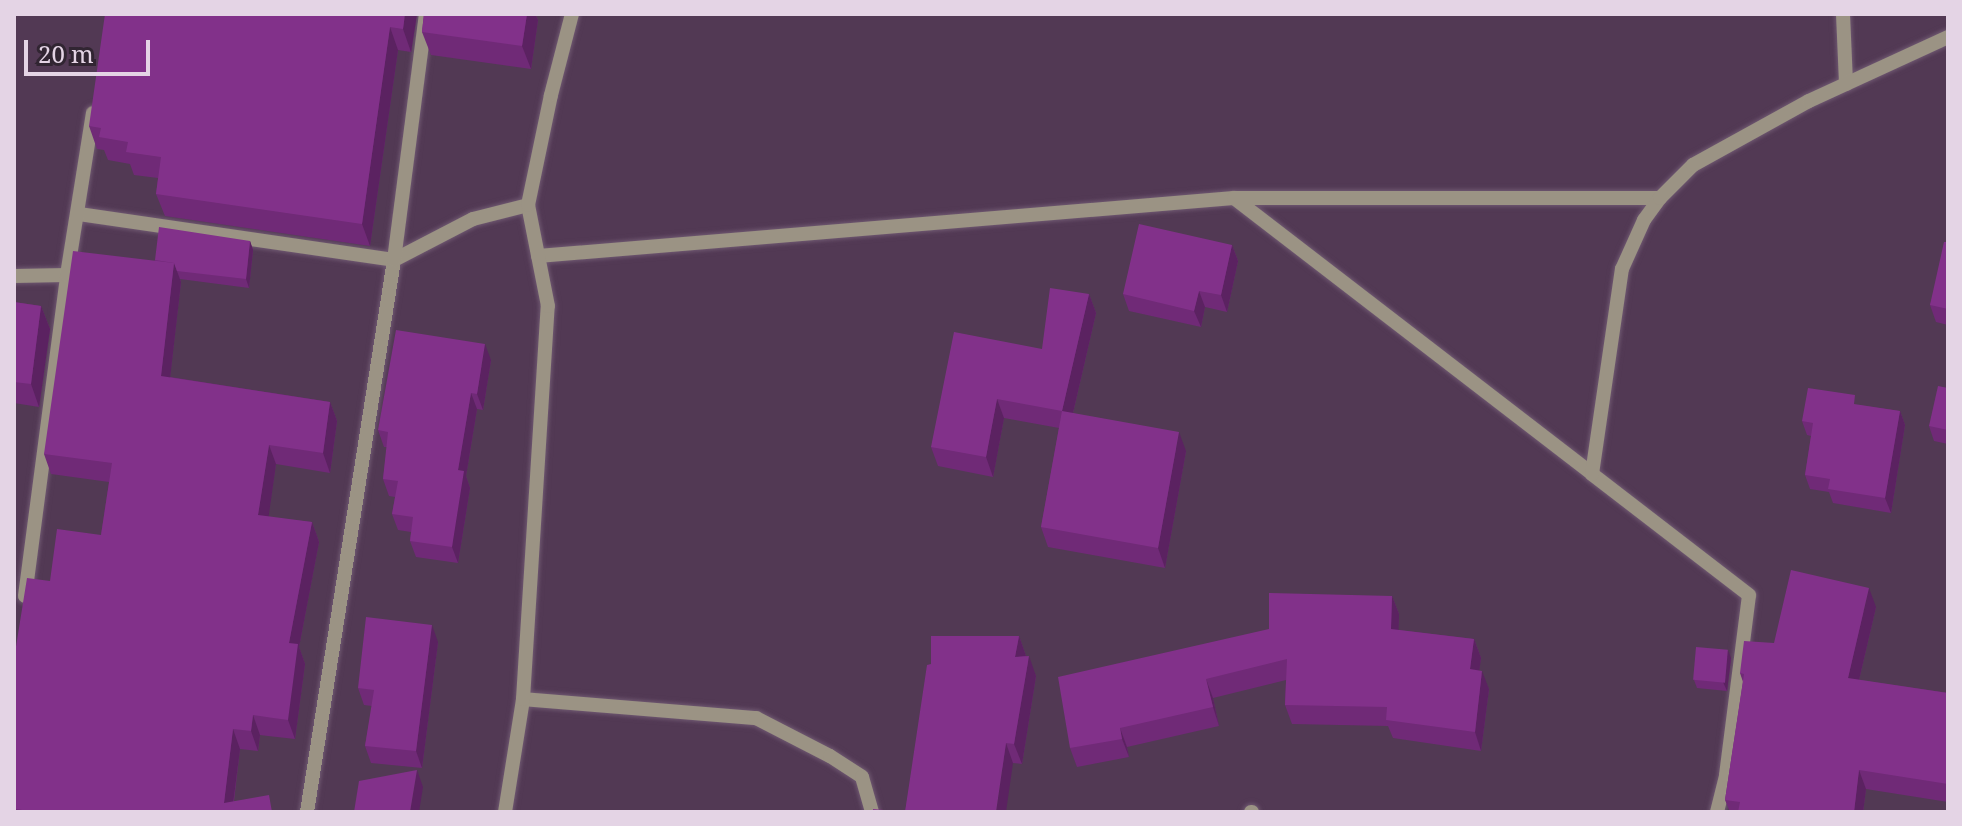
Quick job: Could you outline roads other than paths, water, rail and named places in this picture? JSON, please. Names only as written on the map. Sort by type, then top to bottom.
[{"type":"street","points":[[307,812],[394,260],[426,14]]},
{"type":"street","points":[[505,812],[523,699],[548,306],[528,205],[572,14]]},
{"type":"street","points":[[1843,14],[1846,84]]},
{"type":"street","points":[[1592,474],[1622,269],[1638,232],[1660,198],[1713,151],[1948,37]]},
{"type":"street","points":[[24,606],[67,275],[97,91]]},
{"type":"street","points":[[538,256],[1234,198],[1660,198]]},
{"type":"street","points":[[1234,198],[1749,595],[1726,775],[1717,812]]},
{"type":"street","points":[[79,214],[394,260],[473,219],[528,205]]},
{"type":"street","points":[[14,276],[67,275]]},
{"type":"street","points":[[523,699],[756,718],[830,756],[862,777],[872,812]]}]
